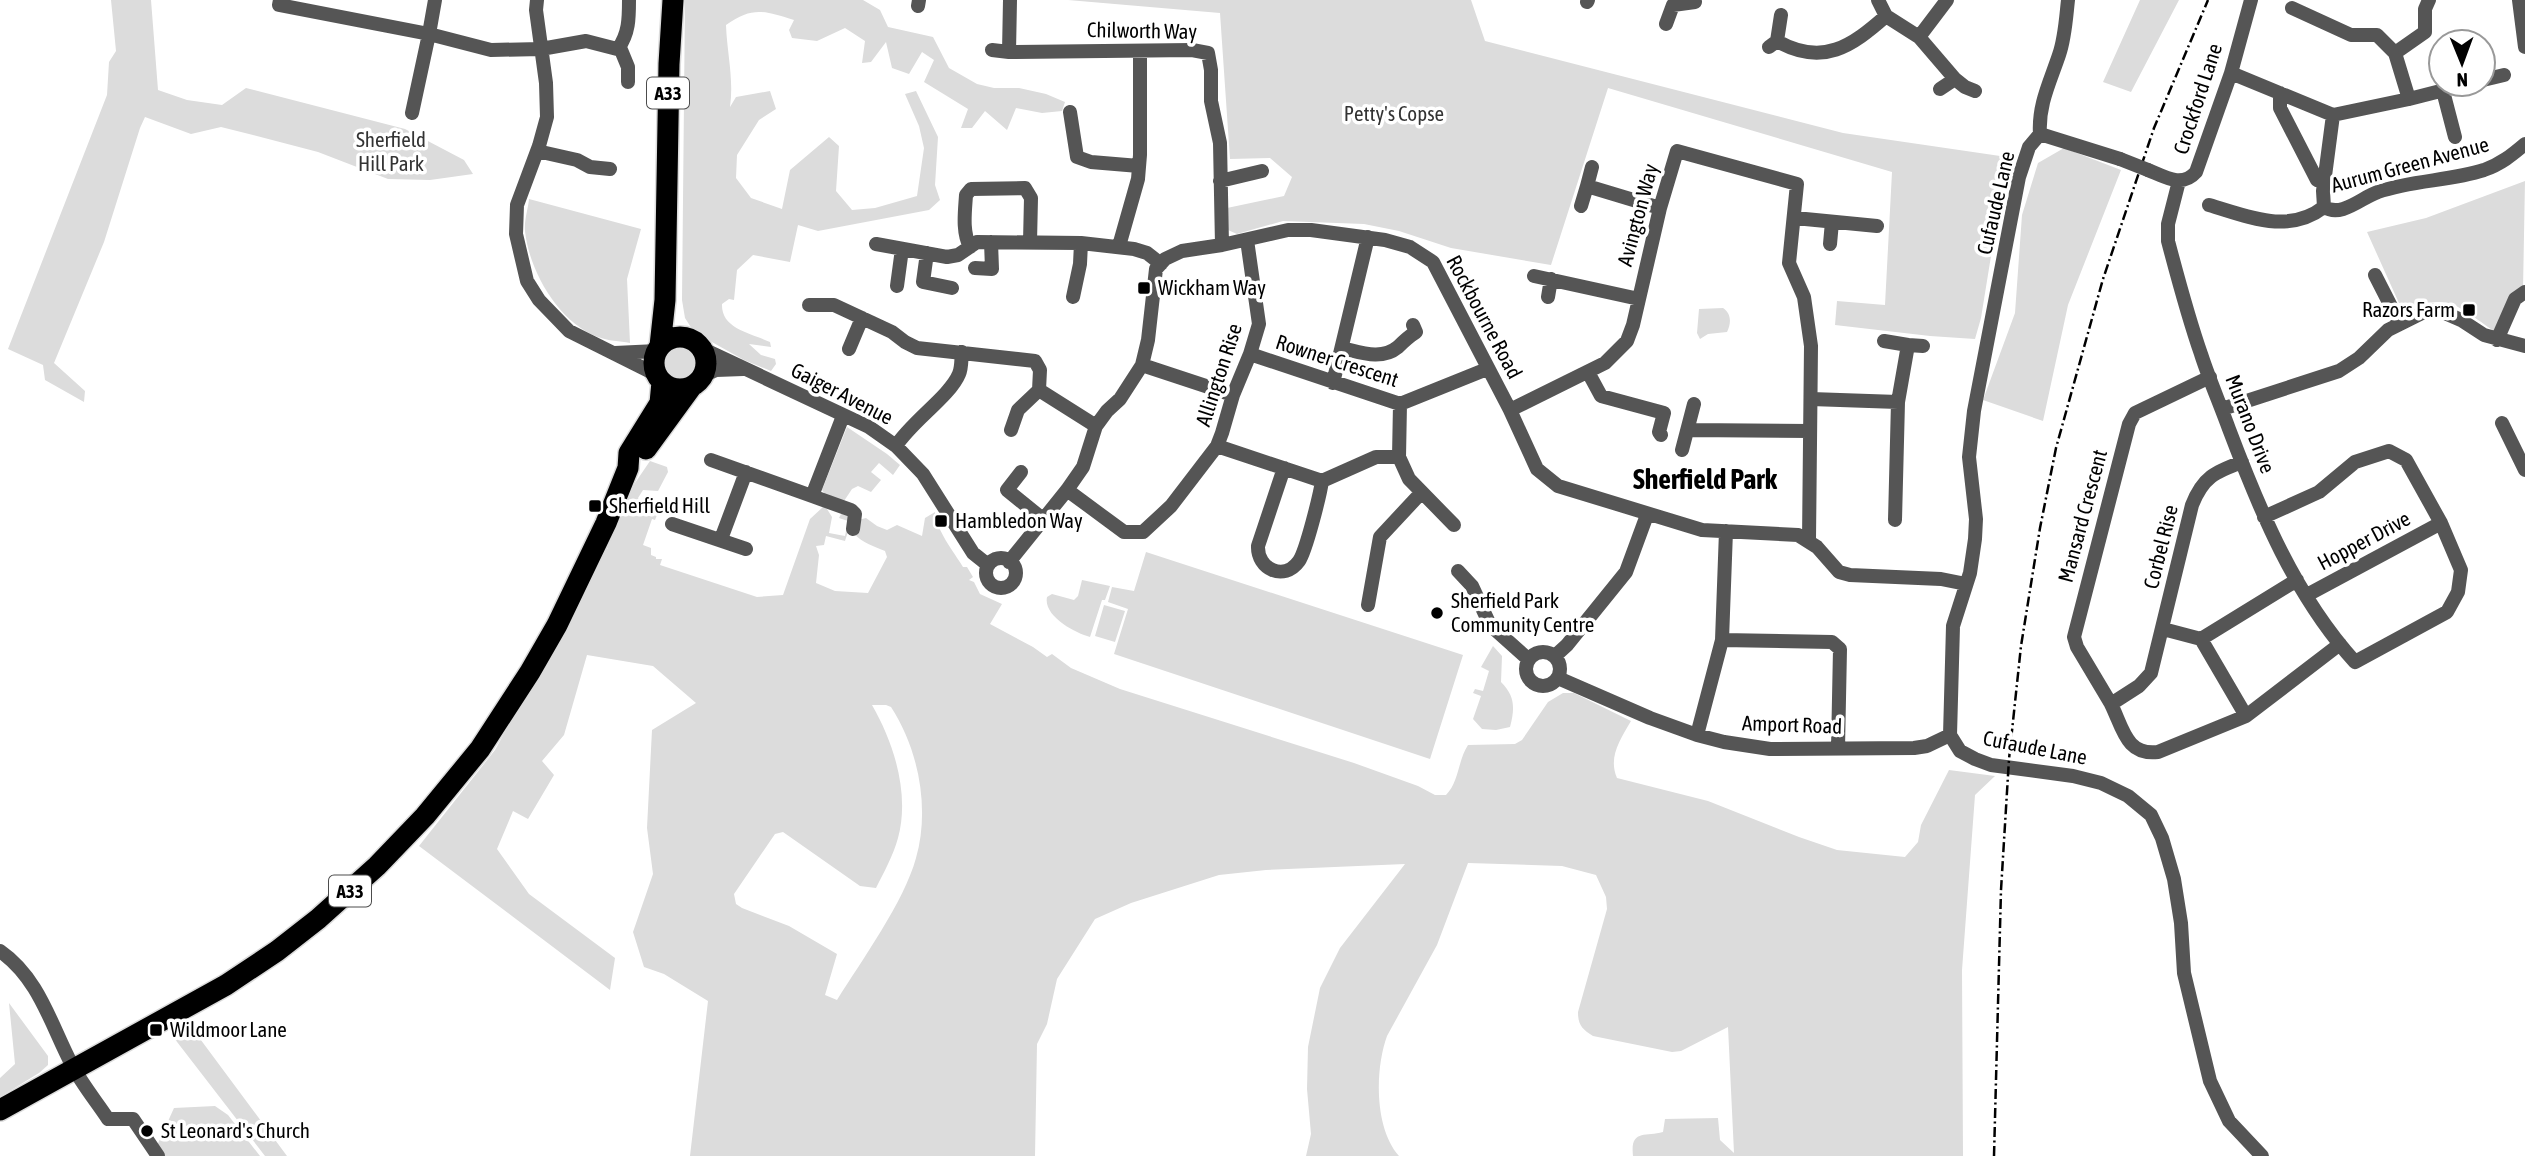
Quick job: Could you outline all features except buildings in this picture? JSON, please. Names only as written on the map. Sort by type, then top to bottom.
[{"type":"highway","name":"A33","points":[[659,348],[665,300],[668,90],[673,0]]},
{"type":"highway","name":"A33","points":[[665,300],[677,326],[693,343]]},
{"type":"highway","points":[[673,338],[693,343],[706,360],[698,381],[675,389],[659,379],[654,363],[659,348],[673,338]]},
{"type":"highway","name":"A33","points":[[0,1110],[226,985],[277,951],[352,889],[396,847],[455,781],[530,673],[575,591],[628,468],[629,453],[660,403],[659,379]]},
{"type":"highway","name":"A33","points":[[628,468],[642,455],[698,381]]},
{"type":"street","points":[[280,0],[279,5],[429,34],[491,50],[541,49],[586,41],[618,49],[628,67],[628,82]]},
{"type":"street","points":[[412,113],[435,0]]},
{"type":"street","points":[[537,0],[547,117],[517,205],[516,234],[527,281],[539,300],[569,331],[659,379]]},
{"type":"street","points":[[618,49],[626,37],[629,24],[629,0]]},
{"type":"street","points":[[1009,52],[1010,0]]},
{"type":"street","points":[[1878,0],[1886,16],[1919,37],[1955,79],[1975,91]]},
{"type":"street","points":[[1919,37],[1947,0]]},
{"type":"street","points":[[2040,134],[2039,117],[2060,52],[2068,0]]},
{"type":"street","name":"Crockford Lane","points":[[2040,134],[2179,181],[2188,179],[2198,168],[2231,74],[2251,0]]},
{"type":"street","points":[[2395,53],[2425,32],[2425,9],[2429,0]]},
{"type":"street","points":[[2519,0],[2525,47]]},
{"type":"street","points":[[1666,24],[1672,2],[1695,2]]},
{"type":"street","points":[[2292,9],[2351,35],[2377,35],[2395,53],[2409,99]]},
{"type":"street","points":[[1781,15],[1773,44],[1831,52],[1845,48],[1886,16]]},
{"type":"street","name":"Chilworth Way","points":[[992,50],[1201,51],[1209,56],[1211,101],[1220,143],[1222,245]]},
{"type":"street","points":[[1119,246],[1131,207],[1139,166],[1140,51]]},
{"type":"street","points":[[2231,74],[2333,115],[2427,94]]},
{"type":"street","points":[[2497,77],[2504,75]]},
{"type":"street","points":[[1940,89],[1955,79]]},
{"type":"street","name":"Aurum Green Avenue","points":[[2280,93],[2280,107],[2317,180],[2323,182]]},
{"type":"street","points":[[2445,98],[2455,137]]},
{"type":"street","points":[[1070,112],[1077,157],[1091,162],[1139,166]]},
{"type":"street","name":"Aurum Green Avenue","points":[[2333,115],[2323,182],[2324,207],[2329,210],[2357,204],[2377,192],[2484,170],[2507,160],[2525,144]]},
{"type":"street","name":"Cufaude Lane","points":[[2040,134],[2029,148],[2019,177],[1974,411],[1969,457],[1976,519],[1975,539],[1966,584],[1953,626],[1950,735],[1960,751],[1990,765],[2073,776],[2101,783],[2128,796],[2151,815],[2162,838],[2174,879],[2181,923],[2184,973],[2210,1081],[2230,1121],[2262,1156]]},
{"type":"street","name":"Avington Way","points":[[1510,410],[1605,363],[1627,341],[1677,150],[1797,184],[1789,262],[1804,297],[1811,346],[1809,540]]},
{"type":"street","points":[[537,151],[577,160],[590,167],[610,169]]},
{"type":"street","points":[[1581,206],[1592,167]]},
{"type":"street","points":[[1220,181],[1262,172]]},
{"type":"street","name":"Murano Drive","points":[[2179,181],[2168,224],[2168,241],[2200,353],[2264,517],[2297,580],[2355,662],[2447,612],[2458,592],[2461,570],[2441,523]]},
{"type":"street","points":[[1587,186],[1660,208]]},
{"type":"street","points":[[970,247],[965,239],[965,205],[966,195],[971,189],[1025,188],[1031,198],[1030,242]]},
{"type":"street","points":[[2208,205],[2267,222],[2300,219],[2315,214],[2324,207]]},
{"type":"street","points":[[1795,218],[1877,226]]},
{"type":"street","points":[[1830,244],[1832,222]]},
{"type":"street","name":"Rockbourne Road","points":[[1161,264],[1181,251],[1288,230],[1368,237],[1410,247],[1433,262],[1510,410],[1536,469],[1558,486],[1702,530],[1798,535],[1809,540]]},
{"type":"street","points":[[1333,383],[1368,237]]},
{"type":"street","name":"Allington Rise","points":[[1067,490],[1124,532],[1143,532],[1171,506],[1217,446],[1259,324],[1247,240]]},
{"type":"street","points":[[876,244],[947,257],[958,255],[977,242],[1081,243],[1119,246],[1147,253],[1161,264],[1156,269],[1142,365],[1120,399],[1096,426],[1083,467],[1010,562]]},
{"type":"street","points":[[975,268],[992,269],[991,242]]},
{"type":"street","points":[[1073,297],[1081,243]]},
{"type":"street","points":[[897,286],[902,249]]},
{"type":"street","points":[[927,253],[923,282],[952,288]]},
{"type":"street","points":[[2375,275],[2400,324]]},
{"type":"street","points":[[1534,276],[1639,299]]},
{"type":"street","points":[[1548,297],[1551,279]]},
{"type":"street","points":[[2497,340],[2515,299],[2525,292]]},
{"type":"street","points":[[809,305],[834,305],[891,332],[910,345],[1035,361],[1040,370],[1039,390],[1018,410],[1011,430]]},
{"type":"street","points":[[2222,409],[2339,371],[2359,358],[2388,330],[2422,313],[2438,310],[2450,314],[2477,332],[2525,346]]},
{"type":"street","points":[[851,349],[862,318]]},
{"type":"street","points":[[1342,348],[1369,355],[1382,354],[1397,348],[1404,339],[1416,332],[1413,325]]},
{"type":"street","points":[[1884,341],[1923,346]]},
{"type":"street","name":"Gaiger Avenue","points":[[693,343],[869,428],[896,446],[923,474],[973,553],[988,565]]},
{"type":"street","points":[[1895,520],[1898,402],[1908,345]]},
{"type":"street","points":[[614,353],[659,348]]},
{"type":"street","points":[[896,446],[959,375],[962,352]]},
{"type":"street","name":"Rowner Crescent","points":[[1250,354],[1399,404],[1487,369]]},
{"type":"street","points":[[1142,365],[1233,395]]},
{"type":"street","points":[[698,381],[716,370],[744,369]]},
{"type":"street","points":[[1588,372],[1601,396],[1664,413],[1659,432],[1661,435]]},
{"type":"street","name":"Mansard Crescent","points":[[2210,377],[2135,413],[2129,424],[2074,637],[2134,749],[2144,754],[2158,752],[2246,716],[2340,644]]},
{"type":"street","points":[[1039,390],[1096,426]]},
{"type":"street","points":[[1811,399],[1898,402]]},
{"type":"street","points":[[1399,404],[1399,457],[1409,479],[1421,494],[1454,525]]},
{"type":"street","points":[[1682,450],[1694,404]]},
{"type":"street","points":[[812,496],[843,415]]},
{"type":"street","points":[[2502,423],[2525,470]]},
{"type":"street","points":[[1688,430],[1811,431]]},
{"type":"street","points":[[1217,446],[1322,481],[1376,457],[1399,457]]},
{"type":"street","points":[[2264,517],[2319,492],[2355,462],[2389,451],[2406,460],[2441,523]]},
{"type":"street","points":[[711,460],[851,510],[855,514],[853,529]]},
{"type":"street","name":"Corbel Rise","points":[[2163,629],[2198,489],[2206,478],[2242,462]]},
{"type":"street","points":[[1284,467],[1258,545],[1259,558],[1270,570],[1279,572],[1288,569],[1301,557],[1322,481]]},
{"type":"street","points":[[721,540],[746,472]]},
{"type":"street","points":[[1021,472],[1007,490],[1044,520]]},
{"type":"street","points":[[1368,605],[1380,537],[1421,494]]},
{"type":"street","points":[[1896,503],[1912,502]]},
{"type":"street","points":[[1555,656],[1626,572],[1641,538],[1647,515]]},
{"type":"street","name":"Hopper Drive","points":[[2307,595],[2441,523]]},
{"type":"street","points":[[671,524],[746,549]]},
{"type":"street","points":[[1697,736],[1722,640],[1726,531]]},
{"type":"street","points":[[1809,540],[1839,572],[1850,575],[1941,579],[1966,584]]},
{"type":"street","points":[[996,560],[1010,562],[1015,569],[1014,580],[1002,588],[994,586],[987,579],[988,565],[996,560]]},
{"type":"street","points":[[1458,571],[1472,586],[1490,625],[1528,659]]},
{"type":"street","points":[[2201,639],[2297,580]]},
{"type":"street","points":[[2111,704],[2139,686],[2151,673],[2163,629],[2201,639],[2246,716]]},
{"type":"street","points":[[1722,640],[1832,642],[1840,649],[1838,748]]},
{"type":"street","points":[[1540,652],[1555,656],[1561,667],[1558,678],[1549,685],[1532,683],[1526,673],[1528,659],[1540,652]]},
{"type":"street","name":"Amport Road","points":[[1558,678],[1697,736],[1770,749],[1914,748],[1927,746],[1950,735]]},
{"type":"street","points":[[0,951],[23,972],[37,991],[74,1068],[108,1119],[134,1119],[158,1156]]},
{"type":"green space","name":"Sherfield Hill Park","points":[[111,0],[151,0],[158,90],[187,100],[222,105],[246,88],[405,129],[464,160],[473,174],[430,180],[388,179],[318,152],[245,133],[221,127],[191,134],[145,117],[104,242],[54,363],[85,391],[84,402],[45,380],[43,365],[8,349],[107,95],[109,62],[116,51]]},
{"type":"green space","points":[[685,0],[863,0],[880,10],[888,27],[933,37],[949,68],[977,84],[994,88],[1019,88],[1046,94],[1065,102],[1062,111],[1042,113],[1016,108],[1007,130],[985,111],[972,128],[961,128],[968,109],[924,82],[934,60],[922,52],[909,74],[892,68],[886,42],[871,62],[862,63],[865,41],[845,28],[817,41],[792,38],[789,30],[794,20],[759,12],[744,15],[726,25],[731,76],[730,107],[736,97],[770,91],[776,109],[759,120],[737,155],[736,178],[751,198],[782,209],[790,170],[829,137],[839,146],[836,191],[852,210],[875,208],[917,196],[924,148],[919,126],[905,94],[916,91],[938,137],[935,185],[940,200],[929,210],[818,231],[798,225],[790,262],[753,255],[737,270],[734,300],[729,299],[722,304],[723,312],[726,319],[738,329],[770,342],[771,347],[749,344],[761,355],[775,359],[776,364],[771,371],[744,360],[694,332],[685,318],[682,300]]},
{"type":"green space","name":"Petty's Copse","points":[[1068,0],[1471,0],[1485,41],[1843,133],[2007,157],[1981,318],[1975,339],[1835,325],[1837,301],[1885,305],[1892,172],[1608,88],[1551,265],[1451,248],[1399,231],[1364,224],[1283,221],[1237,234],[1228,230],[1227,208],[1284,196],[1292,177],[1270,158],[1230,159],[1220,13]]},
{"type":"green space","points":[[2140,0],[2179,0],[2131,92],[2103,82]]},
{"type":"green space","points":[[2064,148],[2121,170],[2068,305],[2043,421],[1983,400],[2015,313],[2022,215],[2038,163]]},
{"type":"green space","points":[[2525,181],[2523,290],[2494,331],[2452,304],[2431,303],[2403,312],[2367,232],[2426,218]]},
{"type":"green space","points":[[529,199],[641,229],[627,279],[630,343],[602,338],[584,330],[559,308],[548,294],[528,246],[525,227]]},
{"type":"green space","points":[[1723,308],[1730,319],[1727,332],[1708,334],[1700,339],[1697,333],[1699,309]]},
{"type":"green space","points":[[680,346],[693,351],[698,364],[693,377],[680,382],[667,377],[662,364],[667,351]]},
{"type":"green space","points":[[847,427],[900,465],[893,475],[879,463],[871,472],[881,480],[871,492],[858,486],[852,489],[844,501],[825,494],[822,490]]},
{"type":"green space","points":[[650,461],[667,467],[668,472],[658,491],[643,490],[638,498],[645,511],[657,515],[655,520],[652,519],[643,545],[651,548],[651,555],[656,559],[662,559],[660,565],[757,597],[783,595],[810,519],[823,507],[832,517],[829,533],[845,536],[848,521],[839,518],[841,514],[846,513],[851,522],[845,541],[826,536],[824,545],[816,546],[819,555],[816,583],[835,591],[868,593],[887,557],[885,551],[854,534],[858,520],[866,518],[887,530],[897,525],[922,536],[925,518],[935,512],[946,541],[973,577],[969,580],[974,582],[980,594],[1002,604],[990,624],[1047,657],[1052,654],[1071,668],[1120,689],[1354,763],[1418,786],[1435,795],[1446,795],[1450,790],[1468,745],[1515,744],[1522,740],[1548,702],[1563,693],[1574,693],[1631,721],[1619,742],[1615,756],[1617,778],[1708,801],[1837,850],[1905,857],[1918,842],[1921,825],[1949,770],[1995,776],[1975,795],[1962,970],[1963,1156],[1633,1156],[1636,1138],[1663,1132],[1665,1119],[1718,1118],[1720,1140],[1734,1153],[1728,1027],[1681,1051],[1672,1052],[1593,1036],[1581,1026],[1578,1012],[1607,909],[1606,897],[1596,875],[1562,866],[1468,863],[1437,945],[1387,1036],[1383,1049],[1379,1081],[1381,1114],[1391,1144],[1399,1156],[1306,1156],[1311,1134],[1307,1089],[1308,1047],[1320,988],[1340,948],[1405,864],[1266,870],[1219,875],[1131,903],[1095,919],[1057,979],[1047,1024],[1037,1044],[1035,1156],[690,1156],[708,1001],[664,974],[644,967],[633,932],[653,874],[647,828],[652,730],[696,703],[653,666],[587,655],[564,735],[542,761],[554,775],[528,819],[513,811],[497,849],[529,894],[615,958],[610,990],[419,846],[495,750],[606,548],[608,549],[605,545],[635,483]],"holes":[[[872,705],[891,707],[901,724],[915,761],[922,800],[920,839],[916,858],[902,893],[837,1000],[825,995],[837,954],[789,926],[742,908],[736,904],[734,894],[775,834],[783,832],[860,886],[876,888],[894,851],[902,804],[893,752]]]},
{"type":"green space","points":[[1146,552],[1463,655],[1430,759],[1114,654],[1128,609],[1108,602],[1112,587],[1134,591]]},
{"type":"green space","points":[[1082,580],[1110,586],[1105,600],[1102,600],[1090,637],[1061,623],[1047,604],[1047,597],[1052,594],[1074,600],[1078,596]]},
{"type":"green space","points":[[1104,605],[1125,611],[1115,642],[1095,636]]},
{"type":"green space","points":[[1493,646],[1502,656],[1501,682],[1509,692],[1513,708],[1510,727],[1496,730],[1482,729],[1473,719],[1481,696],[1473,693],[1475,689],[1483,691],[1489,671],[1481,667]]},
{"type":"green space","points":[[9,1003],[48,1056],[48,1065],[0,1097],[0,1078],[15,1064]]},
{"type":"green space","points":[[192,1028],[287,1156],[265,1156],[174,1038]]},
{"type":"green space","points":[[215,1106],[228,1115],[260,1156],[155,1156],[155,1150],[174,1108]]},
{"type":"railway","points":[[1994,1156],[2001,890],[2009,759],[2021,646],[2040,528],[2056,448],[2103,279],[2154,128],[2208,0]]},
{"type":"place","name":"Wickham Way","points":[[1144,288]]},
{"type":"place","name":"Razors Farm","points":[[2469,310]]},
{"type":"place","name":"Sherfield Hill","points":[[595,506]]},
{"type":"place","name":"Hambledon Way","points":[[941,521]]},
{"type":"place","name":"Sherfield Park Community Centre","points":[[1437,613]]},
{"type":"place","name":"Wildmoor Lane","points":[[156,1030]]},
{"type":"place","name":"St Leonard's Church","points":[[147,1131]]},
{"type":"district","name":"Sherfield Park","points":[[1705,479]]}]
